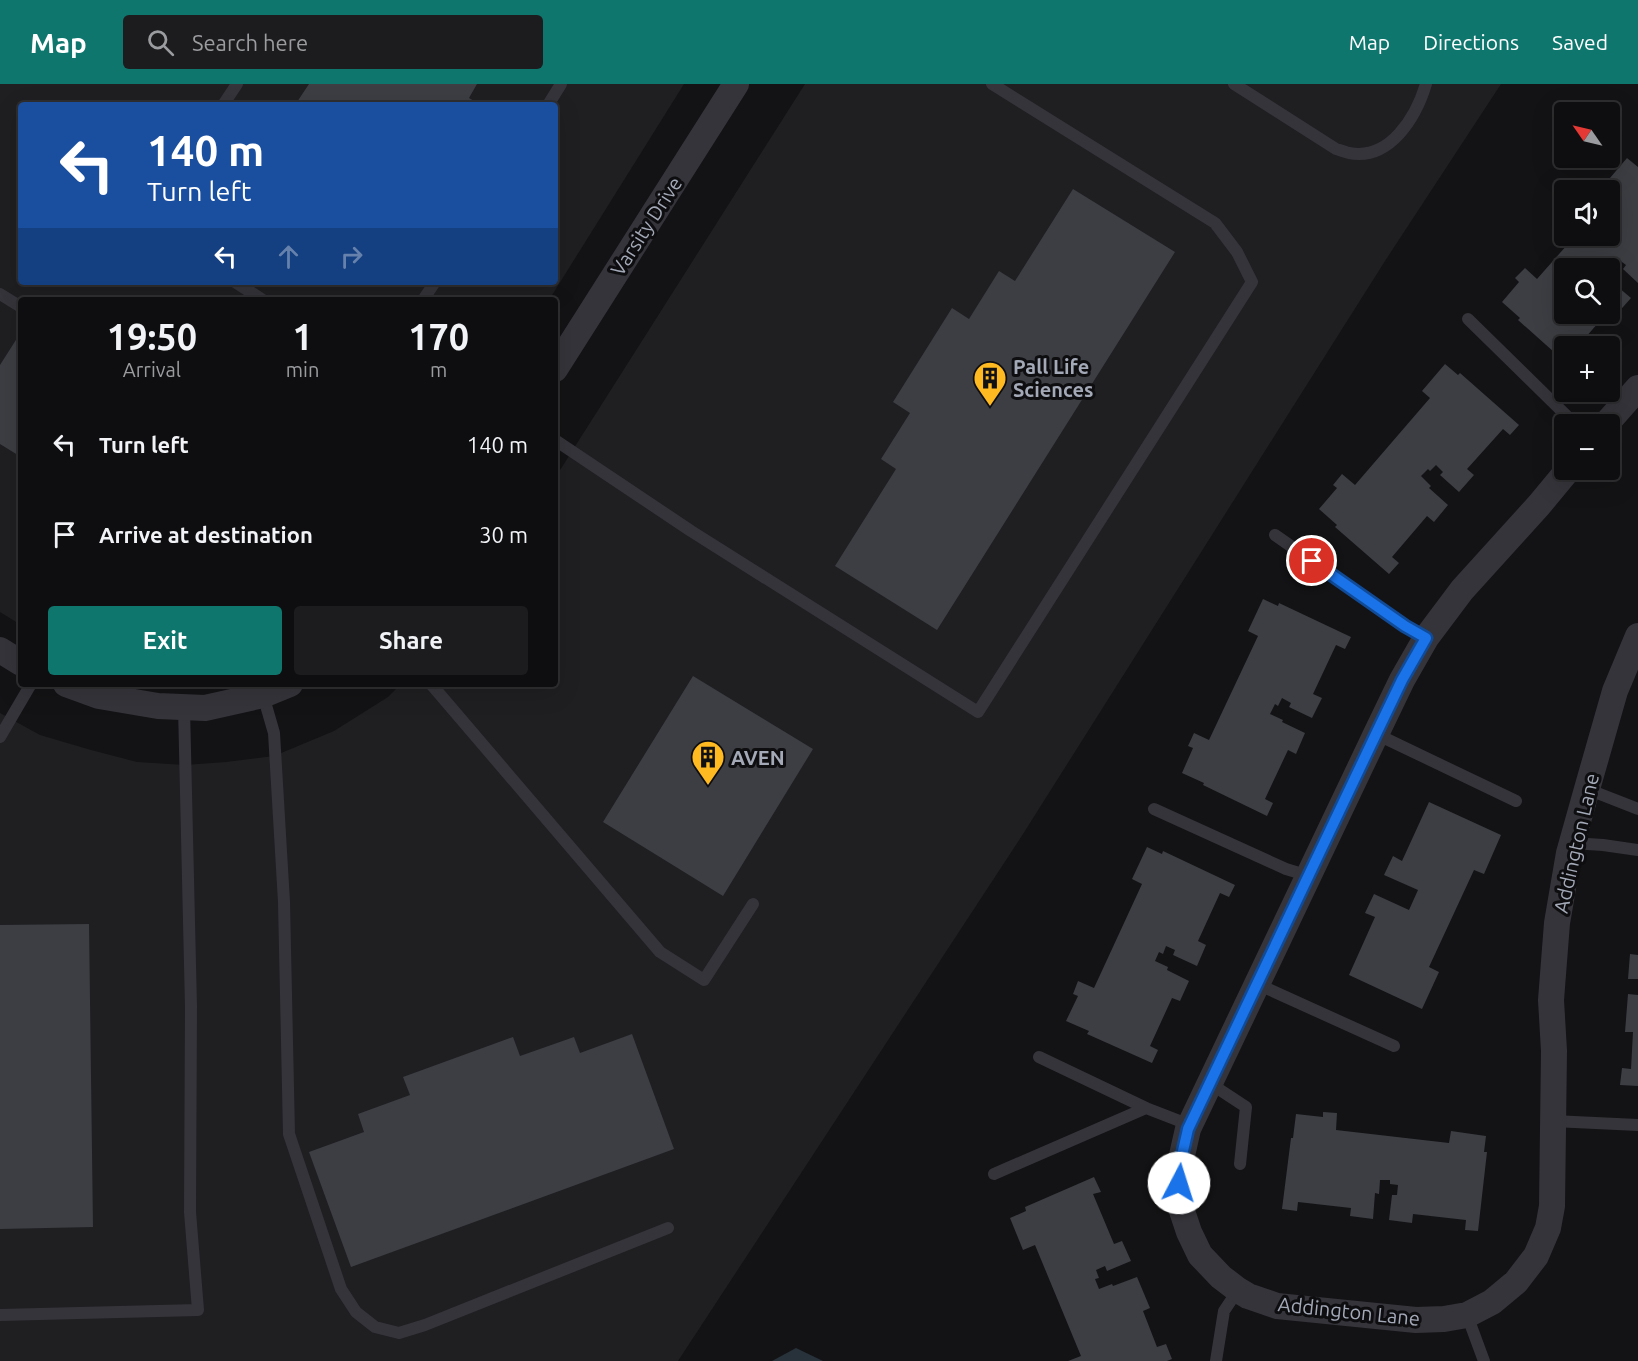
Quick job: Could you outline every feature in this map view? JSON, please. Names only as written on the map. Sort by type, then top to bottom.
[{"type":"street","name":"Varsity Drive","points":[[558,364],[736,84]]},
{"type":"street","points":[[1615,414],[1638,388]]},
{"type":"street","name":"Addington Lane","points":[[1560,480],[1462,590],[1426,638],[1402,680],[1190,1125],[1180,1164],[1179,1202],[1200,1255],[1221,1277],[1238,1290],[1248,1296],[1278,1306],[1416,1320],[1444,1319],[1467,1315],[1492,1302],[1516,1282],[1536,1256],[1548,1228],[1552,1206],[1554,1051],[1551,1000],[1557,923],[1572,843],[1587,789],[1615,691],[1638,636]]},
{"type":"street","points":[[0,650],[18,661]]},
{"type":"street","points":[[74,687],[99,696],[158,706],[205,708],[263,695],[283,687]]},
{"type":"lane","points":[[225,102],[237,84]]},
{"type":"lane","points":[[550,102],[561,84]]},
{"type":"lane","points":[[558,442],[690,531],[978,712],[1252,282],[1237,252],[1215,223],[992,84]]},
{"type":"lane","points":[[1234,84],[1336,149],[1351,154],[1367,153],[1384,148],[1400,133],[1414,113],[1426,84]]},
{"type":"lane","points":[[240,285],[258,297]]},
{"type":"lane","points":[[0,294],[18,306]]},
{"type":"lane","points":[[1468,319],[1565,414]]},
{"type":"lane","points":[[1275,535],[1405,626],[1426,638]]},
{"type":"lane","points":[[0,737],[29,687]]},
{"type":"lane","points":[[434,687],[660,952],[704,980],[753,904]]},
{"type":"lane","points":[[263,695],[274,733],[284,891],[289,1134],[340,1289],[356,1312],[375,1327],[399,1333],[425,1325],[668,1228]]},
{"type":"lane","points":[[0,1315],[198,1311],[190,1212],[191,1007],[184,707]]},
{"type":"lane","points":[[1376,734],[1516,801]]},
{"type":"lane","points":[[1587,789],[1638,808]]},
{"type":"lane","points":[[1154,809],[1286,869],[1309,876]]},
{"type":"lane","points":[[1572,843],[1638,850]]},
{"type":"lane","points":[[1257,984],[1394,1046]]},
{"type":"lane","points":[[1040,1057],[1146,1108],[1190,1125]]},
{"type":"lane","points":[[1211,1084],[1246,1107],[1240,1164]]},
{"type":"lane","points":[[994,1174],[1146,1108]]},
{"type":"lane","points":[[1553,1121],[1638,1125]]},
{"type":"lane","points":[[1216,1361],[1224,1311],[1238,1290]]},
{"type":"lane","points":[[1467,1315],[1484,1361]]},
{"type":"shaded area","points":[[0,84],[684,84],[551,297],[18,297],[18,623],[0,612]]},
{"type":"shaded area","points":[[805,84],[1501,84],[1385,261],[1023,834],[678,1361],[0,1361],[0,713],[40,735],[91,750],[137,762],[185,765],[274,756],[334,731],[388,697],[398,687],[558,687],[558,473]]},
{"type":"shaded area","points":[[796,1348],[823,1361],[772,1361]]},
{"type":"building","points":[[309,84],[477,84],[469,98],[476,102],[297,102]]},
{"type":"building","points":[[1627,158],[1638,167],[1638,283],[1623,269],[1626,265],[1620,258],[1556,258],[1566,246],[1620,246],[1620,180],[1608,180]]},
{"type":"building","name":"Pall Life Sciences","points":[[1073,189],[1175,252],[937,630],[835,566],[896,469],[881,459],[910,413],[893,402],[952,308],[969,319],[999,271],[1015,281]]},
{"type":"building","points":[[1554,260],[1554,324],[1597,324],[1587,336],[1554,336],[1554,352],[1518,320],[1520,318],[1502,302],[1519,282],[1515,278],[1525,268],[1537,279]]},
{"type":"building","points":[[1620,289],[1631,298],[1620,310]]},
{"type":"building","points":[[18,337],[18,455],[0,444],[0,365]]},
{"type":"building","points":[[1445,364],[1458,375],[1460,373],[1519,425],[1510,435],[1503,429],[1467,469],[1474,475],[1459,492],[1440,475],[1443,472],[1436,465],[1421,476],[1431,486],[1429,488],[1448,505],[1434,522],[1427,516],[1392,557],[1399,563],[1389,574],[1335,527],[1337,525],[1319,509],[1337,488],[1333,485],[1342,474],[1355,485],[1430,398],[1422,391]]},
{"type":"building","points":[[1263,599],[1278,606],[1279,603],[1351,637],[1345,649],[1336,645],[1313,694],[1322,698],[1312,718],[1289,707],[1291,703],[1282,698],[1278,706],[1275,704],[1270,714],[1305,733],[1296,754],[1288,750],[1265,799],[1273,803],[1267,816],[1182,773],[1193,748],[1188,746],[1194,733],[1209,740],[1258,636],[1248,631]]},
{"type":"building","name":"AVEN","points":[[693,676],[813,749],[723,896],[603,822]]},
{"type":"building","points":[[1429,802],[1501,835],[1484,874],[1474,870],[1429,967],[1439,972],[1422,1009],[1349,975],[1375,917],[1365,913],[1374,894],[1409,910],[1418,890],[1384,875],[1393,856],[1402,861]]},
{"type":"building","points":[[1147,847],[1162,854],[1163,851],[1235,885],[1229,897],[1220,893],[1198,941],[1206,945],[1197,966],[1173,955],[1175,950],[1166,946],[1163,954],[1159,952],[1155,961],[1189,981],[1180,1001],[1172,998],[1150,1046],[1158,1050],[1152,1063],[1087,1034],[1089,1031],[1066,1021],[1078,996],[1073,994],[1078,981],[1094,988],[1142,884],[1132,879]]},
{"type":"building","points":[[89,924],[93,1227],[0,1229],[0,925]]},
{"type":"building","points":[[1630,954],[1638,955],[1638,979],[1628,979]]},
{"type":"building","points":[[1628,994],[1638,995],[1638,1086],[1620,1085],[1622,1068],[1631,1069],[1633,1032],[1625,1032]]},
{"type":"building","points":[[632,1034],[674,1149],[351,1267],[309,1152],[364,1132],[358,1114],[410,1095],[403,1077],[513,1037],[520,1056],[574,1037],[580,1053]]},
{"type":"building","points":[[1323,1112],[1337,1113],[1336,1130],[1449,1143],[1451,1131],[1486,1136],[1484,1152],[1487,1152],[1478,1231],[1465,1230],[1466,1220],[1413,1214],[1412,1223],[1389,1220],[1392,1195],[1397,1195],[1398,1185],[1390,1184],[1390,1180],[1380,1180],[1379,1194],[1375,1193],[1373,1219],[1350,1216],[1351,1208],[1298,1202],[1297,1211],[1282,1209],[1296,1114],[1323,1117]]},
{"type":"building","points":[[1094,1177],[1101,1192],[1093,1194],[1114,1244],[1122,1241],[1131,1261],[1107,1271],[1105,1266],[1096,1270],[1099,1278],[1095,1279],[1099,1289],[1137,1277],[1150,1308],[1143,1311],[1157,1347],[1166,1344],[1172,1359],[1167,1361],[1068,1361],[1081,1356],[1035,1245],[1023,1250],[1010,1218],[1026,1211],[1025,1207]]},
{"type":"place","name":"Pall Life Sciences","points":[[990,407]]},
{"type":"place","name":"AVEN","points":[[708,786]]},
{"type":"route","points":[[1179,1183],[1180,1164],[1188,1129],[1402,680],[1426,638],[1405,626],[1312,561]]}]
